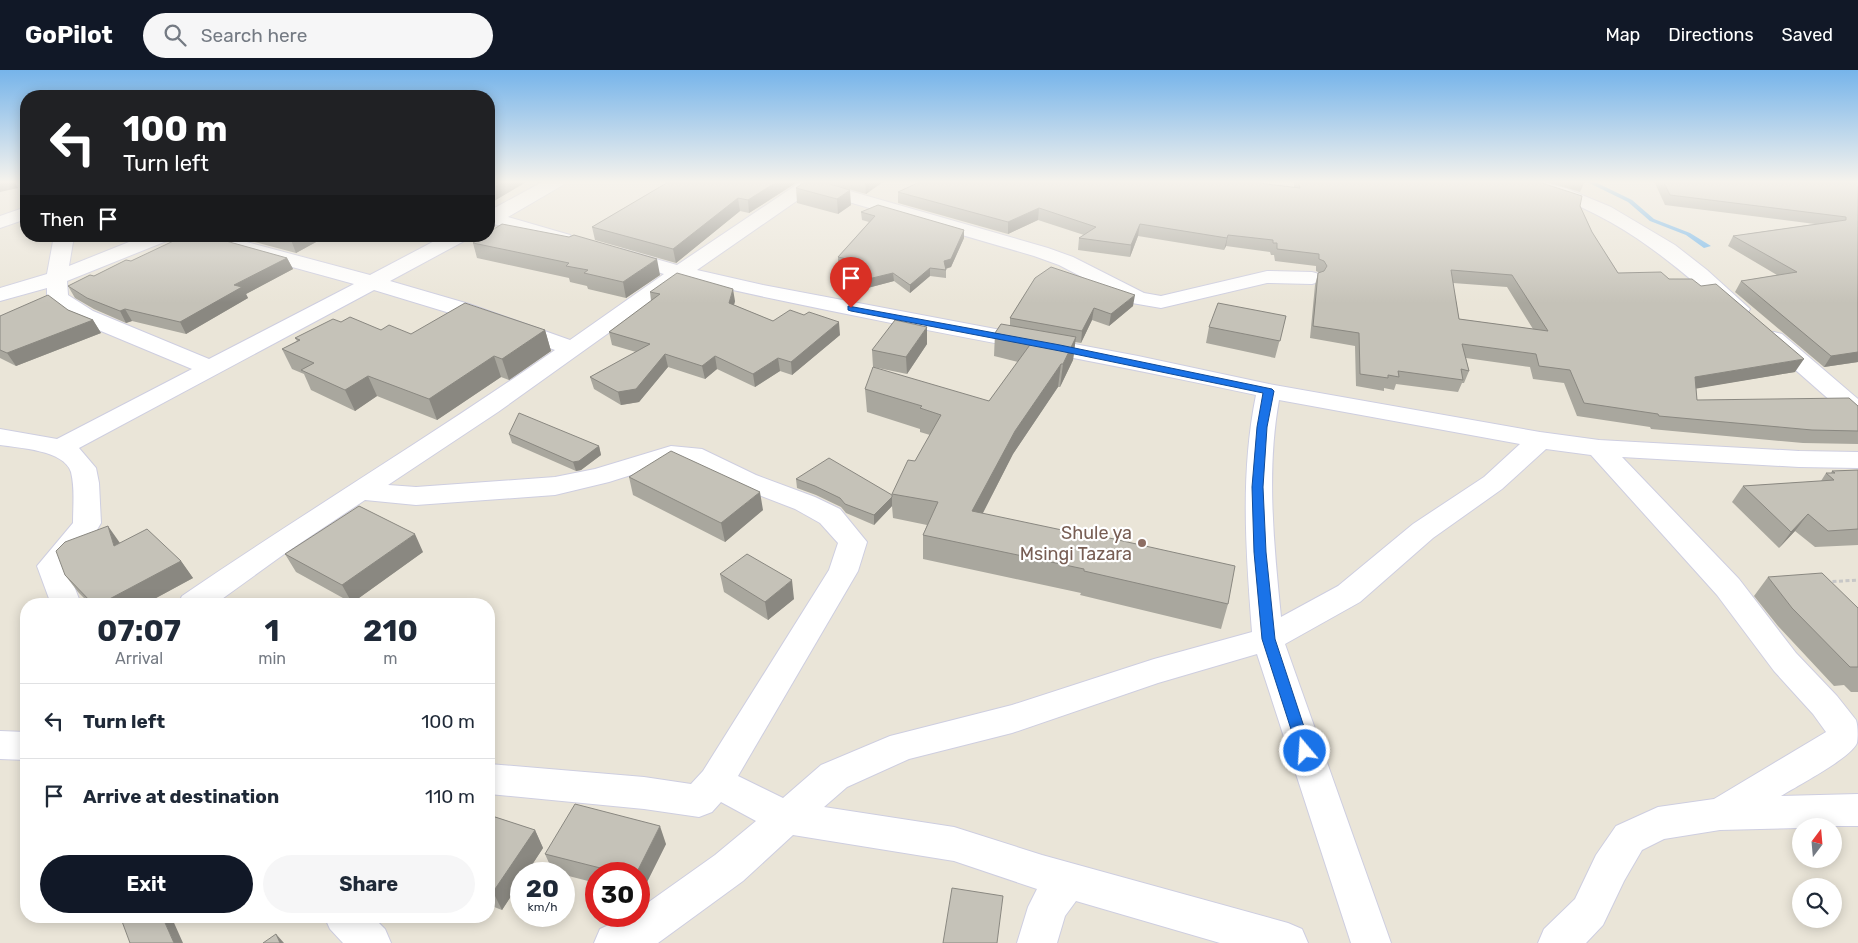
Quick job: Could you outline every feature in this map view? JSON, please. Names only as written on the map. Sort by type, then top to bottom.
[{"type":"street","points":[[503,222],[680,272],[763,291],[1090,354],[1269,391],[1540,440],[1599,448],[1799,459],[1858,460]]},
{"type":"street","points":[[202,598],[277,545],[489,407],[755,222]]},
{"type":"street","points":[[941,222],[1066,261],[1139,299],[1149,302],[1160,302],[1267,277],[1312,278]]},
{"type":"street","points":[[1625,222],[1650,236],[1687,264],[1858,412]]},
{"type":"street","points":[[63,242],[57,278],[58,297],[85,316],[210,368]]},
{"type":"street","points":[[0,295],[57,278],[147,242]]},
{"type":"street","points":[[224,242],[371,282],[460,309],[572,348]]},
{"type":"street","points":[[60,448],[448,242]]},
{"type":"street","points":[[1269,391],[1262,427],[1258,487],[1260,552],[1268,639],[1371,943]]},
{"type":"street","points":[[0,437],[60,448],[73,456],[83,468],[86,483],[87,523],[82,534],[52,566],[64,598]]},
{"type":"street","points":[[614,943],[644,929],[729,868],[834,776],[902,746],[1012,719],[1154,672],[1268,639],[1349,594],[1423,531],[1493,483],[1540,440]]},
{"type":"street","points":[[1599,448],[1728,587],[1785,662],[1825,705],[1844,730],[1844,735],[1835,745],[1720,814]]},
{"type":"street","points":[[360,491],[416,496],[555,486],[600,476],[671,454],[693,455],[747,481],[805,503],[830,516],[853,542],[843,571],[716,782],[699,801],[644,793],[495,780]]},
{"type":"street","points":[[0,745],[20,746]]},
{"type":"street","points":[[716,782],[786,818],[954,844],[1068,880],[1288,943]]},
{"type":"street","points":[[1558,943],[1588,912],[1610,868],[1629,838],[1658,822],[1720,814],[1858,810]]},
{"type":"street","points":[[1037,943],[1048,907],[1068,880]]},
{"type":"street","points":[[351,923],[371,943]]},
{"type":"path","points":[[1821,582],[1858,580]]},
{"type":"building","points":[[601,222],[708,222],[673,249],[592,227]]},
{"type":"building","points":[[870,222],[936,222],[964,230],[951,259],[944,261],[946,270],[930,268],[910,285],[893,273],[860,281],[841,275],[852,260],[838,257]]},
{"type":"building","points":[[1080,222],[1587,222],[1618,273],[1661,272],[1669,279],[1692,279],[1701,286],[1716,284],[1804,359],[1695,377],[1697,400],[1849,398],[1858,406],[1858,431],[1812,430],[1659,416],[1658,414],[1584,403],[1570,370],[1539,366],[1536,354],[1462,344],[1469,371],[1461,369],[1463,380],[1398,371],[1399,377],[1388,375],[1388,378],[1360,374],[1359,333],[1313,326],[1318,273],[1324,271],[1327,266],[1324,261],[1319,259],[1319,254],[1277,249],[1277,243],[1273,243],[1273,240],[1228,235],[1227,238],[1140,224],[1131,245],[1079,238],[1096,227]],"holes":[[[1451,270],[1512,275],[1548,331],[1459,319]]]},
{"type":"building","points":[[1834,222],[1858,222],[1858,352],[1831,356],[1741,281],[1797,272],[1733,236]]},
{"type":"building","points":[[502,224],[569,237],[574,235],[657,259],[623,282],[584,273],[588,270],[566,266],[569,263],[473,243],[495,242],[495,228]]},
{"type":"building","points":[[171,242],[230,242],[287,258],[234,285],[242,287],[180,322],[125,309],[120,311],[87,298],[68,286],[90,275],[94,276],[126,260],[131,261]]},
{"type":"building","points":[[1051,267],[1135,295],[1111,314],[1094,308],[1082,331],[1010,318],[1035,278]]},
{"type":"building","points":[[677,273],[733,289],[729,303],[773,321],[790,310],[804,315],[809,312],[839,322],[791,362],[778,358],[753,374],[715,356],[702,366],[665,354],[636,389],[618,392],[590,377],[650,344],[609,332],[660,294],[650,292]]},
{"type":"building","points":[[48,295],[68,310],[93,320],[7,353],[0,350],[0,316]]},
{"type":"building","points":[[465,303],[545,330],[502,359],[494,356],[429,399],[368,376],[345,390],[301,370],[314,363],[282,349],[300,340],[295,338],[333,319],[341,322],[350,317],[381,330],[389,325],[411,334]]},
{"type":"building","points":[[1218,303],[1286,316],[1280,341],[1209,327]]},
{"type":"building","points":[[895,320],[927,327],[906,357],[872,350]]},
{"type":"building","points":[[1001,324],[1076,337],[1063,364],[1061,364],[1015,431],[972,511],[1095,537],[1096,535],[1235,566],[1228,604],[1084,571],[1084,569],[923,535],[938,502],[892,494],[908,460],[915,461],[941,415],[920,408],[922,406],[865,389],[873,367],[989,401],[1032,342],[995,333]]},
{"type":"building","points":[[519,413],[599,446],[579,461],[573,462],[509,434]]},
{"type":"building","points":[[671,451],[760,492],[721,523],[629,477]]},
{"type":"building","points":[[829,458],[892,495],[892,497],[874,515],[845,504],[840,498],[796,479]]},
{"type":"building","points":[[1858,470],[1858,529],[1828,531],[1808,514],[1791,532],[1743,486],[1834,480],[1826,473]]},
{"type":"building","points":[[359,506],[415,534],[342,585],[285,554]]},
{"type":"building","points":[[108,526],[114,546],[147,529],[181,561],[111,598],[87,598],[65,575],[56,551],[65,542]]},
{"type":"building","points":[[747,554],[792,580],[765,602],[720,574]]},
{"type":"building","points":[[1822,573],[1858,608],[1858,667],[1850,667],[1792,608],[1768,577]]},
{"type":"building","points":[[575,804],[660,826],[642,862],[585,862],[585,864],[545,854]]},
{"type":"building","points":[[495,817],[535,830],[513,862],[510,862],[510,867],[495,889]]},
{"type":"building","points":[[952,888],[1003,896],[997,943],[943,943]]},
{"type":"building","points":[[123,923],[165,923],[174,943],[130,943]]},
{"type":"building","points":[[276,934],[280,943],[263,943]]},
{"type":"waterway","points":[[1656,222],[1688,234],[1707,246]]},
{"type":"place","name":"Shule ya Msingi Tazara","points":[[1142,543]]},
{"type":"route","points":[[851,308],[983,332],[1269,391],[1262,427],[1258,487],[1260,552],[1268,639],[1305,751]]}]
